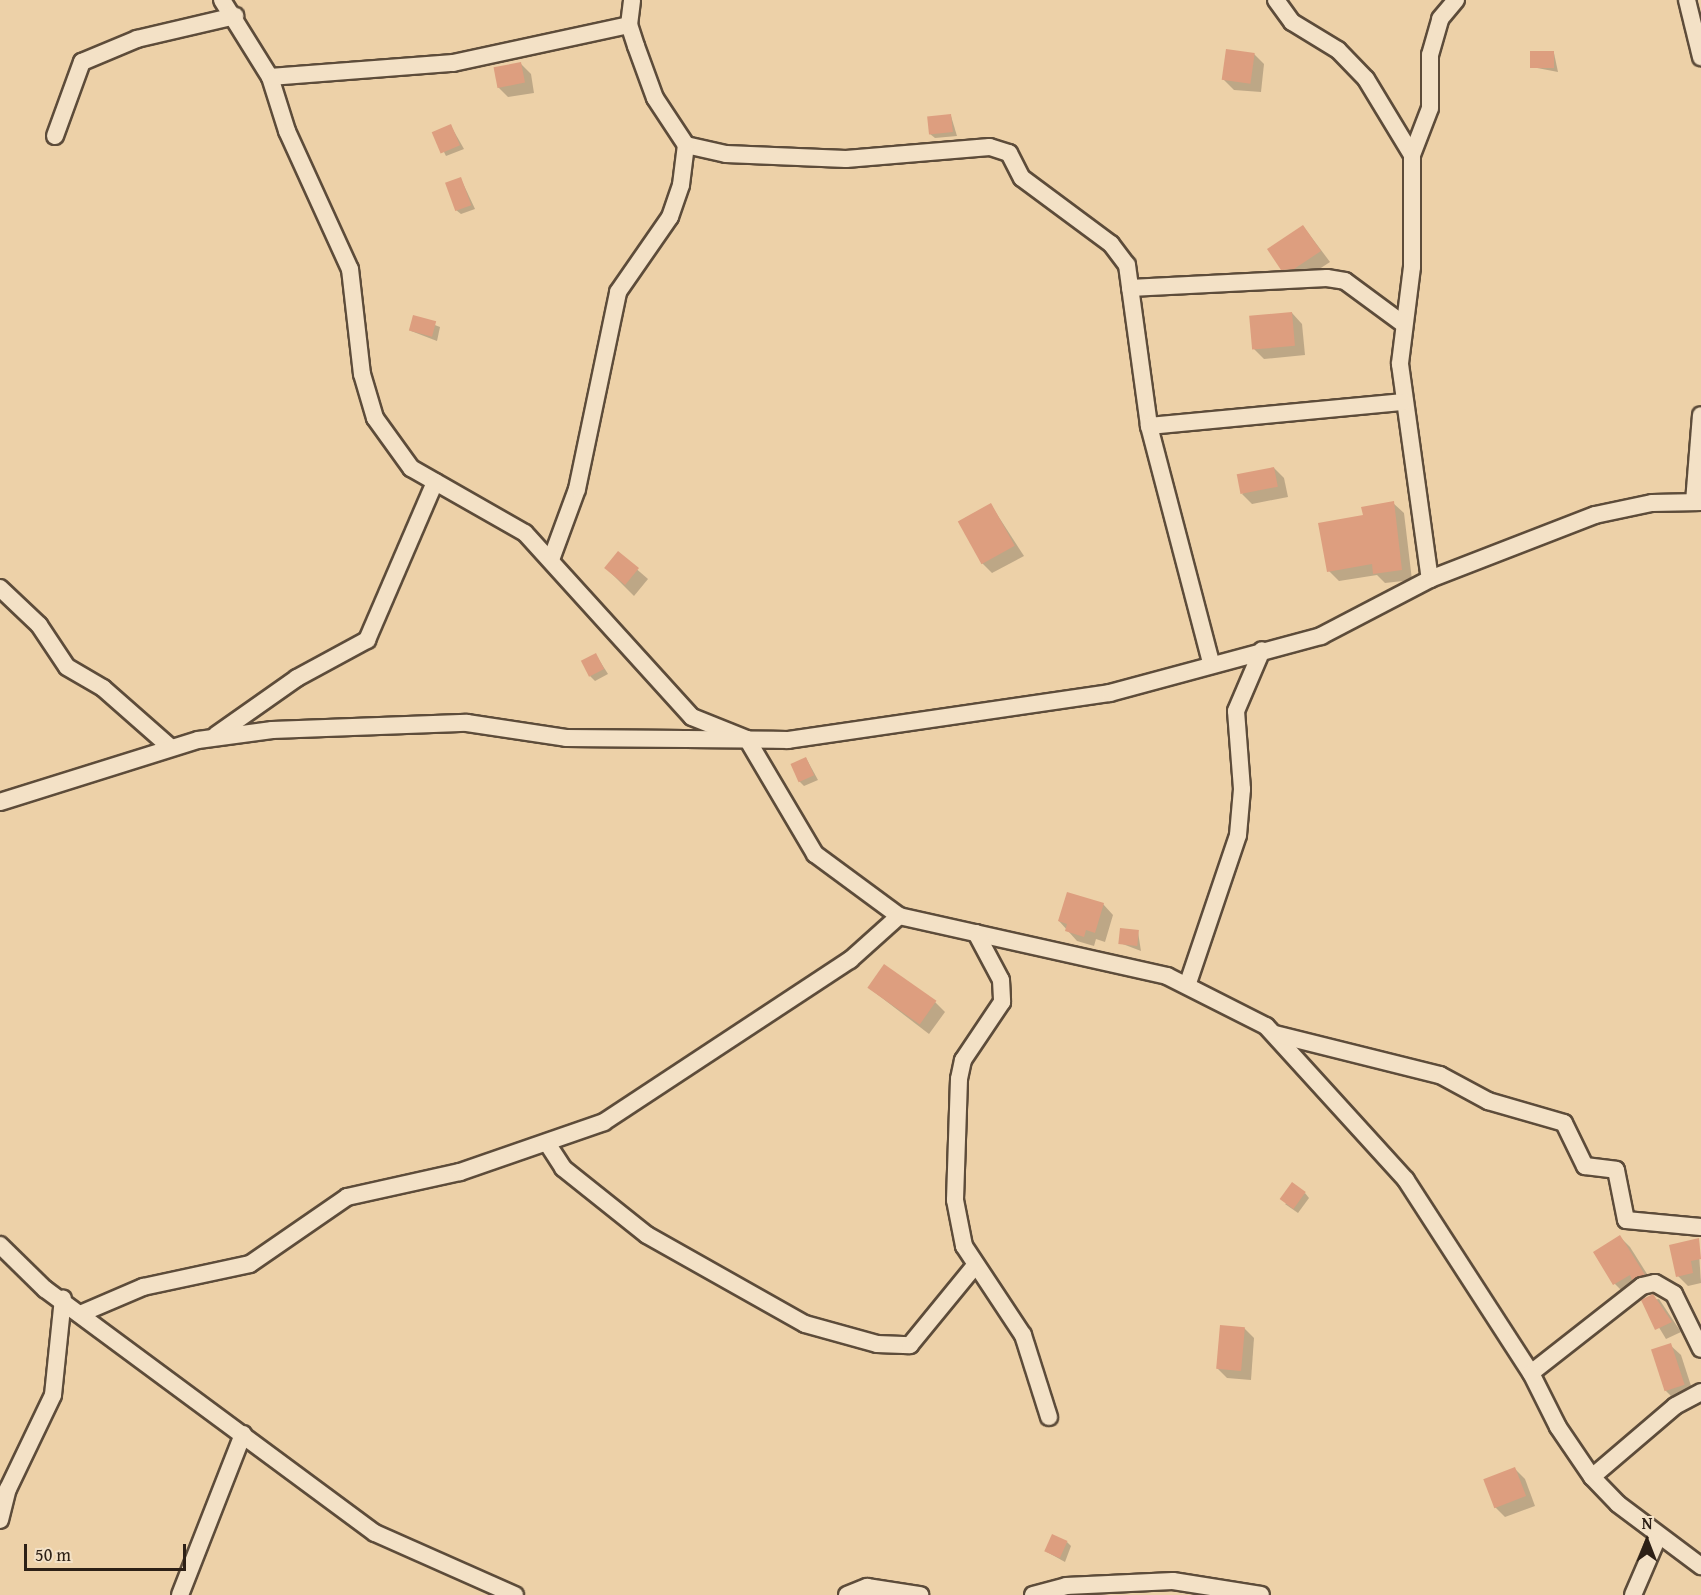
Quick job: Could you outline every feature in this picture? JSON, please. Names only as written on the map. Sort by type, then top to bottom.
[{"type":"street","points":[[222,0],[235,16],[270,77],[350,269],[362,374],[375,418],[395,451],[435,482],[525,533],[552,557],[692,717],[747,739],[815,854],[898,916],[1188,983],[1275,1034],[1440,1075],[1488,1101],[1564,1123],[1586,1166],[1616,1170],[1626,1220],[1701,1227]]},
{"type":"street","points":[[632,0],[629,26],[655,98],[686,144],[726,154],[846,159],[990,147],[1009,153],[1022,178],[1111,244],[1127,265],[1149,426],[1210,663]]},
{"type":"street","points":[[1276,0],[1292,22],[1338,50],[1366,79],[1413,155]]},
{"type":"street","points":[[1430,579],[1404,402],[1402,323],[1413,267],[1413,155],[1430,108],[1430,55],[1440,19],[1456,0]]},
{"type":"street","points":[[1687,0],[1701,57]]},
{"type":"street","points":[[55,136],[82,62],[137,39],[235,16]]},
{"type":"street","points":[[270,77],[453,63],[629,26]]},
{"type":"street","points":[[552,557],[577,489],[618,292],[670,217],[686,144]]},
{"type":"street","points":[[1130,288],[1327,278],[1345,281],[1402,323]]},
{"type":"street","points":[[1149,426],[1404,402]]},
{"type":"street","points":[[0,802],[170,747],[214,736],[467,723],[566,738],[747,739],[849,734],[1066,700],[1321,636],[1430,579],[1595,514],[1697,502],[1701,415]]},
{"type":"street","points":[[214,736],[297,678],[367,640],[435,482]]},
{"type":"street","points":[[0,588],[39,625],[67,667],[103,688],[170,747]]},
{"type":"street","points":[[1188,983],[1238,835],[1242,789],[1236,711],[1262,650]]},
{"type":"street","points":[[80,1314],[143,1287],[250,1264],[347,1197],[460,1172],[604,1122],[699,1063],[850,960],[898,916]]},
{"type":"street","points":[[976,933],[1001,980],[1002,1002],[963,1060],[959,1079],[955,1200],[973,1268],[1023,1335],[1049,1417]]},
{"type":"street","points":[[1275,1034],[1406,1180],[1532,1373],[1558,1427],[1592,1477],[1658,1537],[1701,1566]]},
{"type":"street","points":[[547,1143],[563,1168],[647,1235],[805,1324],[877,1344],[910,1345],[973,1268]]},
{"type":"street","points":[[0,1245],[80,1314],[375,1533],[515,1595]]},
{"type":"street","points":[[1532,1373],[1642,1286],[1655,1283],[1674,1293],[1701,1349]]},
{"type":"street","points":[[0,1520],[8,1489],[53,1395],[63,1299]]},
{"type":"street","points":[[1592,1477],[1675,1406],[1701,1392]]},
{"type":"street","points":[[180,1595],[243,1434]]},
{"type":"street","points":[[1633,1595],[1658,1537]]},
{"type":"street","points":[[1033,1595],[1066,1586],[1173,1581],[1261,1595]]},
{"type":"street","points":[[847,1595],[867,1587],[920,1595]]},
{"type":"building","points":[[1226,49],[1255,53],[1250,84],[1222,80]]},
{"type":"building","points":[[1530,51],[1554,51],[1554,68],[1530,68]]},
{"type":"building","points":[[521,62],[525,83],[498,88],[494,67]]},
{"type":"building","points":[[951,114],[953,132],[929,134],[927,117]]},
{"type":"building","points":[[451,124],[460,145],[441,153],[432,132]]},
{"type":"building","points":[[461,177],[471,205],[455,211],[445,183]]},
{"type":"building","points":[[1303,225],[1321,251],[1294,269],[1281,270],[1267,249]]},
{"type":"building","points":[[1292,312],[1295,346],[1252,350],[1249,316]]},
{"type":"building","points":[[413,315],[436,321],[432,337],[409,330]]},
{"type":"building","points":[[1274,467],[1278,487],[1241,494],[1237,474]]},
{"type":"building","points":[[1394,501],[1402,570],[1373,574],[1372,564],[1327,572],[1318,523],[1363,515],[1361,507]]},
{"type":"building","points":[[991,503],[1015,546],[982,564],[958,521]]},
{"type":"building","points":[[618,551],[639,568],[625,585],[604,568]]},
{"type":"building","points":[[596,653],[604,669],[589,677],[581,661]]},
{"type":"building","points":[[806,757],[814,775],[799,782],[790,764]]},
{"type":"building","points":[[1067,892],[1104,903],[1095,933],[1086,930],[1084,937],[1065,931],[1067,924],[1058,921]]},
{"type":"building","points":[[1120,928],[1139,930],[1137,946],[1118,944]]},
{"type":"building","points":[[884,964],[936,1001],[920,1024],[867,988]]},
{"type":"building","points":[[1292,1182],[1306,1192],[1293,1209],[1280,1199]]},
{"type":"building","points":[[1620,1235],[1645,1275],[1632,1280],[1630,1275],[1613,1285],[1593,1252]]},
{"type":"building","points":[[1699,1238],[1701,1259],[1691,1261],[1693,1273],[1676,1277],[1669,1245]]},
{"type":"building","points":[[1653,1294],[1672,1322],[1655,1330],[1641,1300]]},
{"type":"building","points":[[1220,1325],[1245,1327],[1241,1371],[1216,1369]]},
{"type":"building","points":[[1671,1343],[1685,1385],[1665,1391],[1651,1349]]},
{"type":"building","points":[[1515,1467],[1526,1496],[1494,1508],[1483,1479]]},
{"type":"building","points":[[1052,1534],[1068,1541],[1060,1558],[1044,1551]]}]
